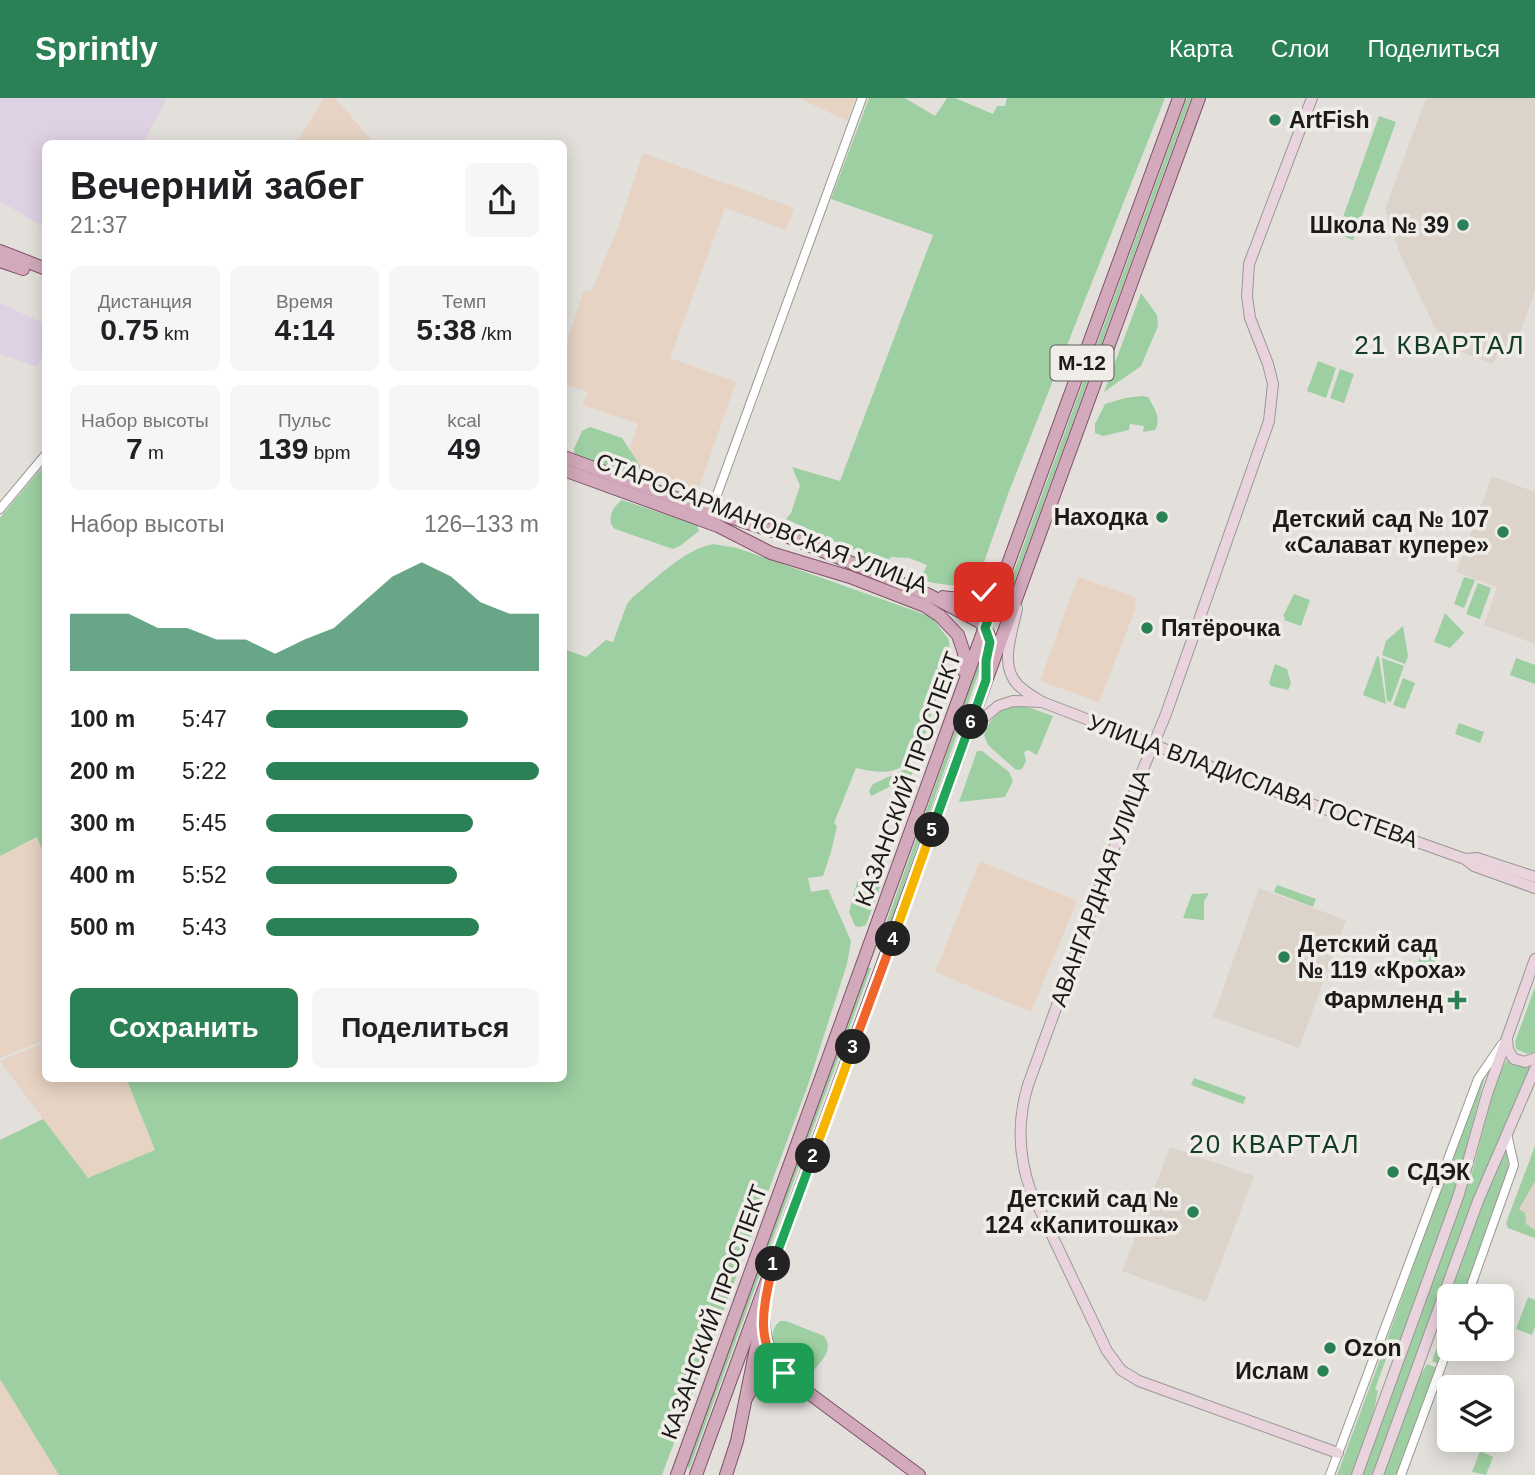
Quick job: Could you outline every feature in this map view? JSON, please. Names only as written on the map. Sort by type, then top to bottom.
[{"type":"main road","name":"КАЗАНСКИЙ ПРОСПЕКТ","points":[[677,1475],[1179,98]]},
{"type":"main road","name":"КАЗАНСКИЙ ПРОСПЕКТ","points":[[696,1475],[1199,98]]},
{"type":"main road","name":"АВАНГАРДНАЯ УЛИЦА","points":[[1312,98],[1250,264],[1247,296],[1250,318],[1273,384],[1269,421],[1024,1097],[1019,1141],[1025,1173],[1107,1351],[1121,1370],[1139,1381],[1338,1454]]},
{"type":"main road","points":[[0,251],[42,267]]},
{"type":"main road","points":[[0,261],[42,276]]},
{"type":"main road","name":"СТАРОСАРМАНОВСКАЯ УЛИЦА","points":[[567,458],[779,533],[929,594]]},
{"type":"main road","name":"СТАРОСАРМАНОВСКАЯ УЛИЦА","points":[[567,471],[718,526],[771,553],[925,606],[955,630],[964,648],[965,663],[960,695]]},
{"type":"main road","points":[[771,553],[784,546],[779,533]]},
{"type":"main road","points":[[929,594],[955,600],[969,598],[1003,579]]},
{"type":"main road","points":[[929,594],[970,615],[985,628],[990,642],[986,680]]},
{"type":"main road","name":"УЛИЦА ВЛАДИСЛАВА ГОСТЕВА","points":[[1018,595],[1009,644],[1009,668],[1019,686],[1042,702],[1269,789],[1465,859],[1474,866],[1535,888]]},
{"type":"main road","name":"УЛИЦА ВЛАДИСЛАВА ГОСТЕВА","points":[[967,732],[998,706],[1013,701],[1042,702]]},
{"type":"main road","name":"УЛИЦА ВЛАДИСЛАВА ГОСТЕВА","points":[[1465,859],[1477,858],[1535,877]]},
{"type":"main road","points":[[1357,1475],[1459,1194],[1487,1094],[1535,959]]},
{"type":"main road","points":[[1507,1036],[1508,1050],[1514,1059],[1525,1062],[1535,1058]]},
{"type":"main road","points":[[1378,1475],[1478,1200],[1535,1069]]},
{"type":"main road","points":[[726,1472],[737,1441],[774,1259]]},
{"type":"main road","points":[[763,1315],[764,1336],[776,1366],[919,1475]]},
{"type":"main road","points":[[743,1408],[755,1384],[771,1378],[784,1378],[794,1382]]},
{"type":"main road","points":[[683,1475],[688,1446]]},
{"type":"street","points":[[711,511],[862,98]]},
{"type":"street","points":[[0,509],[42,459]]},
{"type":"street","points":[[1330,1475],[1478,1079],[1507,1036]]},
{"type":"street","points":[[1472,1284],[1514,1164],[1507,1133]]},
{"type":"street","points":[[1401,1475],[1443,1361]]},
{"type":"shaded area","points":[[0,98],[167,98],[145,140],[42,140],[42,226],[0,201]]},
{"type":"shaded area","points":[[324,98],[335,98],[371,140],[298,140]]},
{"type":"shaded area","points":[[799,98],[855,98],[847,121]]},
{"type":"shaded area","name":"Школа № 39","points":[[1426,98],[1535,98],[1535,291],[1511,357],[1498,353],[1493,364],[1443,345],[1400,254],[1385,209]]},
{"type":"shaded area","points":[[643,153],[794,208],[786,230],[725,208],[670,358],[736,382],[697,493],[640,472],[628,454],[638,424],[583,405],[587,392],[567,385],[567,341],[584,290],[591,292],[618,228]]},
{"type":"shaded area","points":[[0,303],[42,323],[42,355],[37,367],[0,354]]},
{"type":"shaded area","name":"Детский сад № 107 «Салават купере»","points":[[1492,476],[1535,492],[1535,644],[1484,625],[1497,587],[1456,572]]},
{"type":"shaded area","points":[[1078,577],[1136,597],[1135,610],[1099,702],[1040,681]]},
{"type":"shaded area","points":[[38,837],[42,847],[42,1041],[0,1058],[0,856]]},
{"type":"shaded area","points":[[980,861],[1077,901],[1031,1012],[935,972]]},
{"type":"shaded area","name":"Детский сад № 119 «Кроха»","points":[[1259,888],[1346,920],[1299,1048],[1213,1017]]},
{"type":"shaded area","points":[[42,1043],[42,1082],[128,1082],[155,1151],[87,1178],[0,1061]]},
{"type":"shaded area","points":[[1535,1146],[1535,1238],[1508,1228],[1506,1223]]},
{"type":"shaded area","name":"Детский сад № 124 «Капитошка»","points":[[1170,1147],[1254,1176],[1206,1302],[1122,1271]]},
{"type":"shaded area","points":[[0,1379],[59,1475],[0,1475]]},
{"type":"green space","points":[[869,98],[905,98],[935,116],[947,98],[955,98],[993,114],[997,106],[1005,106],[1007,98],[1165,98],[1008,494],[982,568],[978,576],[965,584],[949,585],[925,581],[923,574],[927,565],[909,558],[891,557],[887,565],[786,519],[791,513],[800,486],[792,467],[840,481],[933,235],[831,199]]},
{"type":"green space","points":[[1187,98],[1191,98],[1009,597],[1005,596]]},
{"type":"green space","points":[[1379,116],[1396,122],[1353,240],[1337,234]]},
{"type":"green space","points":[[1141,293],[1157,315],[1158,326],[1141,366],[1104,392]]},
{"type":"green space","points":[[1318,361],[1336,368],[1326,398],[1307,391]]},
{"type":"green space","points":[[1340,369],[1354,374],[1344,403],[1330,398]]},
{"type":"green space","points":[[1148,397],[1156,413],[1158,421],[1155,430],[1143,432],[1144,426],[1130,424],[1129,430],[1103,436],[1095,433],[1095,424],[1105,404]]},
{"type":"green space","points":[[590,427],[622,438],[652,484],[575,455],[574,449],[582,431]]},
{"type":"green space","points":[[42,468],[42,850],[37,837],[0,856],[0,518]]},
{"type":"green space","points":[[622,500],[697,525],[699,531],[673,549],[615,529],[610,518]]},
{"type":"green space","points":[[713,544],[737,548],[932,617],[949,640],[950,655],[918,756],[895,770],[856,768],[834,823],[837,826],[823,876],[808,878],[811,892],[828,889],[851,941],[847,964],[808,1085],[662,1475],[59,1475],[0,1379],[0,1140],[43,1119],[88,1178],[155,1150],[128,1082],[567,1082],[567,650],[586,657],[606,640],[613,642],[627,604],[633,597],[681,558]]},
{"type":"green space","points":[[1464,577],[1475,580],[1464,608],[1454,604]]},
{"type":"green space","points":[[1478,583],[1491,588],[1480,619],[1466,614]]},
{"type":"green space","points":[[1294,594],[1310,600],[1301,626],[1284,620],[1283,616]]},
{"type":"green space","points":[[1445,613],[1464,633],[1450,648],[1434,642]]},
{"type":"green space","points":[[1403,626],[1408,656],[1405,664],[1382,655],[1386,641]]},
{"type":"green space","points":[[984,648],[985,655],[886,936],[883,932]]},
{"type":"green space","points":[[1377,656],[1379,657],[1386,704],[1363,695]]},
{"type":"green space","points":[[1382,658],[1404,666],[1391,702],[1387,701]]},
{"type":"green space","points":[[1516,658],[1535,665],[1535,684],[1510,675]]},
{"type":"green space","points":[[1275,664],[1287,669],[1291,683],[1288,690],[1271,686],[1269,683]]},
{"type":"green space","points":[[1403,678],[1415,683],[1405,709],[1393,705]]},
{"type":"green space","points":[[1022,705],[1053,716],[1037,755],[1028,750],[1024,752],[1026,761],[1022,769],[1016,770],[988,745],[984,735],[998,714],[1008,708]]},
{"type":"green space","points":[[1459,723],[1484,732],[1480,743],[1455,734]]},
{"type":"green space","points":[[977,751],[982,751],[1009,772],[1013,781],[1005,797],[959,802]]},
{"type":"green space","points":[[917,764],[911,776],[871,796],[869,791],[873,784]]},
{"type":"green space","points":[[888,865],[866,925],[855,926],[849,912],[857,882]]},
{"type":"green space","points":[[1277,885],[1316,899],[1313,907],[1274,892]]},
{"type":"green space","points":[[1209,893],[1204,901],[1204,920],[1183,918],[1192,894]]},
{"type":"green space","points":[[1422,951],[1437,956],[1428,979],[1414,974]]},
{"type":"green space","points":[[868,968],[871,968],[689,1470],[687,1461]]},
{"type":"green space","points":[[1535,987],[1535,1052],[1527,1054],[1516,1049],[1515,1042]]},
{"type":"green space","points":[[1509,1056],[1531,1064],[1476,1194],[1443,1284],[1437,1284],[1437,1299],[1372,1475],[1361,1475],[1471,1176],[1497,1078]]},
{"type":"green space","points":[[1486,1072],[1452,1202],[1404,1334],[1394,1348],[1385,1345],[1479,1082]]},
{"type":"green space","points":[[1194,1078],[1246,1097],[1243,1104],[1191,1085]]},
{"type":"green space","points":[[1535,1146],[1535,1181],[1519,1209],[1525,1213],[1526,1224],[1535,1230],[1535,1238],[1508,1228],[1506,1223]]},
{"type":"green space","points":[[1507,1147],[1509,1170],[1468,1284],[1452,1284],[1470,1232]]},
{"type":"green space","points":[[1528,1297],[1535,1300],[1535,1327],[1532,1335],[1516,1329]]},
{"type":"green space","points":[[780,1321],[824,1336],[827,1341],[825,1356],[810,1374],[792,1372],[778,1357],[772,1338]]},
{"type":"green space","points":[[1437,1347],[1439,1364],[1432,1361]]},
{"type":"green space","points":[[1384,1349],[1389,1351],[1375,1389],[1378,1391],[1373,1415],[1352,1475],[1337,1475]]},
{"type":"green space","points":[[1427,1364],[1437,1368],[1398,1475],[1383,1475],[1415,1385]]},
{"type":"green space","points":[[1480,1452],[1493,1457],[1486,1475],[1472,1472]]},
{"type":"place","name":"ArtFish","points":[[1275,120]]},
{"type":"place","name":"Школа № 39","points":[[1463,225]]},
{"type":"place","name":"Находка","points":[[1162,517]]},
{"type":"place","name":"Детский сад № 107 «Салават купере»","points":[[1503,532]]},
{"type":"place","name":"Пятёрочка","points":[[1147,628]]},
{"type":"place","name":"Детский сад № 119 «Кроха»","points":[[1284,957]]},
{"type":"place","name":"Фармленд","points":[[1457,1000]]},
{"type":"place","name":"СДЭК","points":[[1393,1172]]},
{"type":"place","name":"Детский сад № 124 «Капитошка»","points":[[1193,1212]]},
{"type":"place","name":"Ozon","points":[[1330,1348]]},
{"type":"place","name":"Ислам","points":[[1323,1371]]},
{"type":"district","name":"21 КВАРТАЛ","points":[[1440,345]]},
{"type":"district","name":"20 КВАРТАЛ","points":[[1275,1144]]},
{"type":"route","points":[[784,1373],[771,1358],[764,1336],[763,1315],[774,1259],[986,680],[990,642],[985,628],[1003,579],[984,592]]}]
